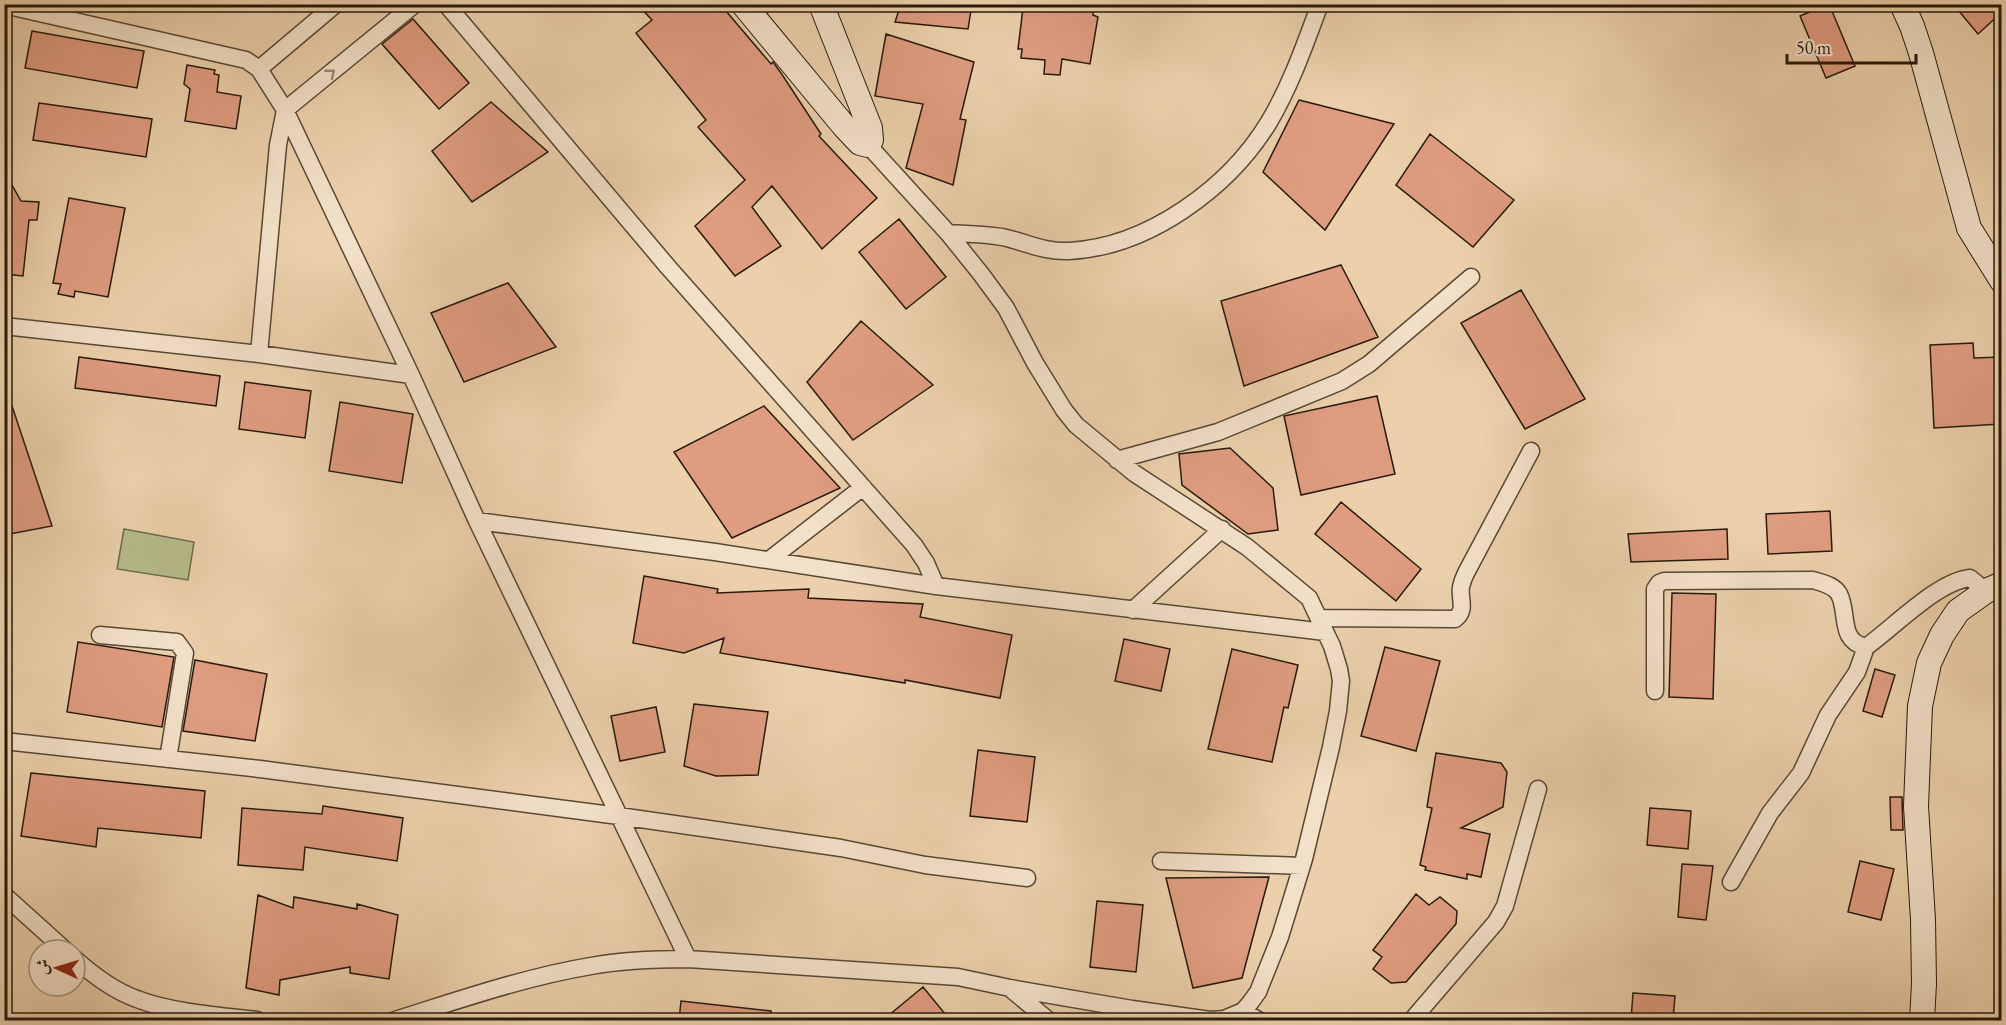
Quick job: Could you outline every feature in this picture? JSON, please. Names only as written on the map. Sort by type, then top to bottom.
[{"type":"street","points":[[259,69],[336,4]]},
{"type":"street","points":[[259,354],[278,145],[285,110],[415,4]]},
{"type":"street","points":[[446,4],[668,267],[914,545],[926,563],[936,586]]},
{"type":"street","points":[[395,1020],[567,970],[611,963],[688,958],[958,977],[1132,1010],[1210,1020],[1224,1019],[1243,1011],[1258,992],[1280,937],[1319,800],[1338,711],[1341,681],[1332,646],[1309,598],[1222,529],[1158,490],[1117,460],[1076,425],[1064,410],[1005,308],[948,233],[868,144],[860,143],[844,126],[743,4]]},
{"type":"street","points":[[821,4],[871,133],[872,140],[868,144]]},
{"type":"street","points":[[948,233],[1002,237],[1029,246],[1066,251],[1122,242],[1165,220],[1209,189],[1232,169],[1259,138],[1287,87],[1320,4]]},
{"type":"street","points":[[1902,4],[1921,53],[1969,228],[2001,281]]},
{"type":"street","points":[[4,5],[246,60],[259,69],[285,110],[411,375],[477,521],[688,958]]},
{"type":"street","points":[[1117,460],[1218,432],[1342,381],[1369,364],[1472,277]]},
{"type":"street","points":[[4,326],[259,354],[411,375]]},
{"type":"street","points":[[477,521],[769,560],[936,586],[1133,610],[1322,625],[1455,619],[1460,615],[1461,588],[1466,573],[1531,451]]},
{"type":"street","points":[[769,560],[863,488]]},
{"type":"street","points":[[1133,610],[1222,529]]},
{"type":"street","points":[[1731,882],[1770,813],[1801,772],[1828,715],[1857,672],[1866,647],[1897,621],[1950,585],[1970,578],[1994,587]]},
{"type":"street","points":[[1655,691],[1655,589],[1664,581],[1813,580],[1825,583],[1839,594],[1851,639],[1858,645],[1866,647]]},
{"type":"street","points":[[1922,1020],[1923,920],[1916,806],[1920,706],[1929,663],[1942,635],[1958,611],[1994,587]]},
{"type":"street","points":[[100,635],[177,642],[185,653],[168,759]]},
{"type":"street","points":[[4,741],[272,771],[619,816],[841,848],[925,865],[1027,878]]},
{"type":"street","points":[[1412,1020],[1496,922],[1505,906],[1538,789]]},
{"type":"street","points":[[1161,861],[1302,866]]},
{"type":"street","points":[[4,895],[52,938]]},
{"type":"street","points":[[87,969],[117,990],[139,1000],[190,1011],[256,1020]]},
{"type":"street","points":[[1010,988],[1048,1020]]},
{"type":"street","points":[[1243,1011],[1258,1020]]},
{"type":"green space","points":[[124,529],[194,542],[188,580],[117,569]]},
{"type":"building","points":[[637,4],[720,4],[771,64],[773,62],[821,134],[819,136],[877,198],[822,249],[772,186],[752,207],[781,246],[735,276],[695,226],[745,180],[698,127],[706,120],[636,33],[652,20]]},
{"type":"building","points":[[901,4],[972,4],[968,29],[895,22]]},
{"type":"building","points":[[1027,4],[1093,7],[1093,15],[1098,17],[1090,64],[1062,59],[1060,75],[1044,74],[1045,60],[1021,58],[1022,49],[1018,49],[1023,8],[1026,8]]},
{"type":"building","points":[[1829,4],[1855,66],[1826,78],[1800,16]]},
{"type":"building","points":[[1953,4],[2001,4],[2001,13],[1978,34]]},
{"type":"building","points":[[413,19],[469,83],[439,109],[382,44]]},
{"type":"building","points":[[32,31],[144,51],[137,88],[25,68]]},
{"type":"building","points":[[886,34],[974,62],[960,119],[966,120],[953,185],[906,168],[923,104],[875,96]]},
{"type":"building","points":[[187,65],[215,70],[214,74],[219,75],[217,92],[241,96],[236,129],[185,121],[190,89],[184,84]]},
{"type":"building","points":[[1299,100],[1394,124],[1325,230],[1263,172]]},
{"type":"building","points":[[491,102],[548,152],[472,202],[432,151]]},
{"type":"building","points":[[39,103],[152,119],[146,157],[33,140]]},
{"type":"building","points":[[1430,134],[1514,200],[1473,247],[1396,185]]},
{"type":"building","points":[[4,171],[21,201],[39,202],[37,220],[29,220],[23,276],[4,274]]},
{"type":"building","points":[[69,198],[125,208],[108,297],[75,291],[74,297],[58,294],[61,284],[53,283]]},
{"type":"building","points":[[899,219],[946,277],[906,309],[859,252]]},
{"type":"building","points":[[1341,265],[1378,337],[1244,386],[1221,301]]},
{"type":"building","points":[[508,283],[556,347],[464,382],[431,313]]},
{"type":"building","points":[[1521,290],[1585,399],[1525,429],[1461,323]]},
{"type":"building","points":[[861,321],[933,385],[853,440],[807,382]]},
{"type":"building","points":[[1973,343],[1974,358],[2001,357],[2001,424],[1934,428],[1930,345]]},
{"type":"building","points":[[79,357],[220,376],[216,406],[75,388]]},
{"type":"building","points":[[245,382],[311,391],[305,438],[239,429]]},
{"type":"building","points":[[4,391],[7,391],[52,526],[4,535]]},
{"type":"building","points":[[1377,396],[1395,474],[1301,495],[1284,416]]},
{"type":"building","points":[[340,402],[413,414],[402,483],[329,471]]},
{"type":"building","points":[[764,406],[840,488],[732,538],[674,452]]},
{"type":"building","points":[[1230,448],[1273,488],[1278,530],[1248,534],[1182,485],[1179,454]]},
{"type":"building","points":[[1341,502],[1421,569],[1396,601],[1315,534]]},
{"type":"building","points":[[1830,511],[1832,551],[1768,554],[1766,514]]},
{"type":"building","points":[[1727,529],[1728,559],[1631,562],[1628,534]]},
{"type":"building","points":[[644,576],[718,589],[717,593],[809,589],[808,598],[923,604],[920,617],[1012,635],[1000,698],[905,680],[905,683],[720,653],[724,638],[684,653],[633,643]]},
{"type":"building","points":[[1672,593],[1716,594],[1713,699],[1669,697]]},
{"type":"building","points":[[1124,639],[1170,649],[1161,691],[1115,681]]},
{"type":"building","points":[[78,642],[174,657],[162,727],[67,712]]},
{"type":"building","points":[[1385,647],[1440,661],[1416,751],[1361,736]]},
{"type":"building","points":[[1232,649],[1298,665],[1288,708],[1284,707],[1272,762],[1208,749]]},
{"type":"building","points":[[195,660],[267,674],[255,741],[183,731]]},
{"type":"building","points":[[1875,669],[1895,675],[1882,717],[1863,711]]},
{"type":"building","points":[[694,704],[768,712],[758,775],[716,776],[684,766]]},
{"type":"building","points":[[656,707],[665,752],[620,761],[611,716]]},
{"type":"building","points":[[978,750],[1035,757],[1027,822],[970,816]]},
{"type":"building","points":[[1436,753],[1501,763],[1507,772],[1503,807],[1461,828],[1490,834],[1481,877],[1467,874],[1467,879],[1425,870],[1426,867],[1420,865],[1432,808],[1427,807]]},
{"type":"building","points":[[31,773],[205,791],[201,838],[98,828],[96,847],[21,836]]},
{"type":"building","points":[[1890,797],[1902,797],[1903,830],[1891,830]]},
{"type":"building","points":[[323,806],[403,818],[397,861],[305,847],[303,870],[238,865],[242,808],[322,814]]},
{"type":"building","points":[[1650,808],[1691,811],[1688,849],[1647,845]]},
{"type":"building","points":[[1860,861],[1894,869],[1881,920],[1848,912]]},
{"type":"building","points":[[1682,864],[1713,866],[1706,920],[1678,917]]},
{"type":"building","points":[[1269,877],[1242,978],[1193,988],[1166,878]]},
{"type":"building","points":[[1416,894],[1429,905],[1440,897],[1457,911],[1456,924],[1406,982],[1391,983],[1373,969],[1382,957],[1373,950]]},
{"type":"building","points":[[258,895],[293,908],[294,897],[357,909],[357,904],[398,915],[389,979],[350,973],[350,967],[280,980],[279,995],[246,988]]},
{"type":"building","points":[[1097,901],[1143,905],[1136,972],[1090,967]]},
{"type":"building","points":[[923,987],[950,1020],[883,1020]]},
{"type":"building","points":[[1633,993],[1675,996],[1673,1020],[1631,1020]]},
{"type":"building","points":[[681,1001],[771,1011],[771,1020],[679,1020]]}]
